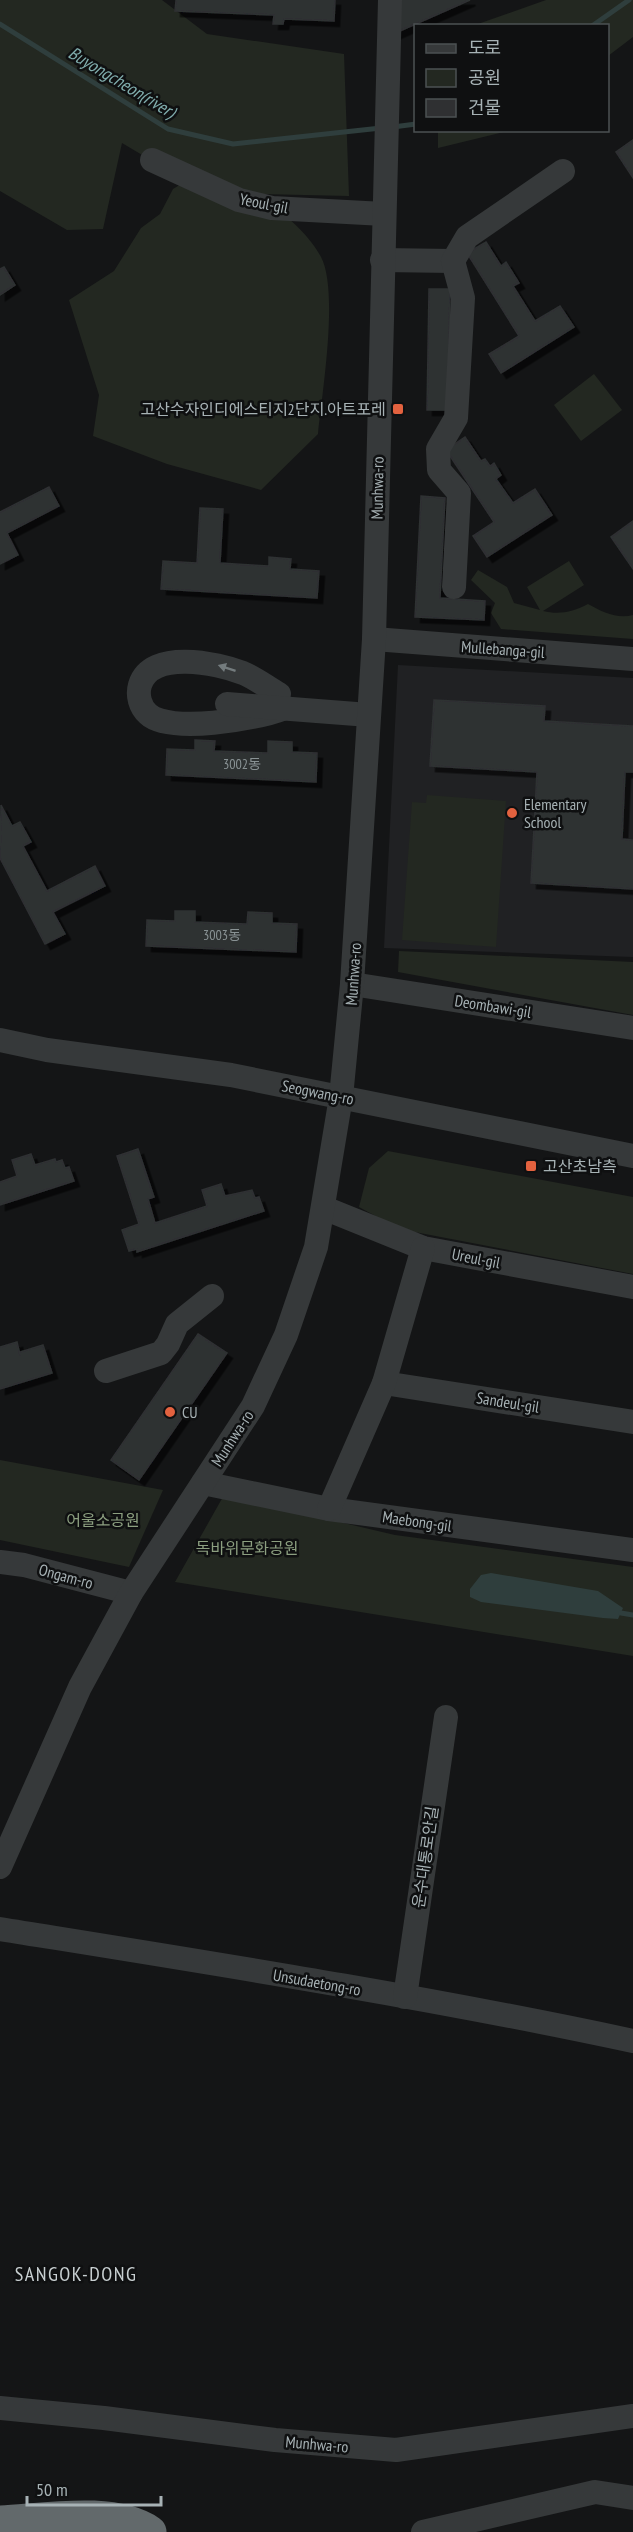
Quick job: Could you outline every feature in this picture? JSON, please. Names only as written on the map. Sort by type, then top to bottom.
[{"type":"highway","points":[[0,2522],[98,2517],[136,2522],[150,2532]]},
{"type":"street","name":"Munhwa-ro","points":[[0,1867],[80,1687],[131,1593],[253,1406],[286,1335],[316,1247],[341,1097],[352,984],[370,707],[374,639],[390,0]]},
{"type":"street","name":"Yeoul-gil","points":[[152,160],[238,200],[272,208],[384,214]]},
{"type":"street","points":[[454,587],[459,493],[439,470],[438,449],[456,418],[463,298],[453,261],[466,237],[562,171]]},
{"type":"street","points":[[382,260],[453,261]]},
{"type":"street","name":"Mullebanga-gil","points":[[374,639],[633,659]]},
{"type":"street","points":[[168,662],[217,665],[245,674],[280,701],[263,716],[224,723],[158,720],[148,715],[140,703],[139,689],[142,677],[157,665],[168,662]]},
{"type":"street","points":[[228,698],[370,707]]},
{"type":"street","name":"Deombawi-gil","points":[[352,984],[633,1028]]},
{"type":"street","name":"Seogwang-ro","points":[[0,1040],[47,1050],[231,1075],[633,1156]]},
{"type":"street","name":"Ureul-gil","points":[[324,1208],[423,1248],[633,1287]]},
{"type":"street","points":[[329,1509],[384,1383],[423,1248]]},
{"type":"street","points":[[106,1371],[160,1353],[168,1344],[177,1324],[212,1296]]},
{"type":"street","name":"Sandeul-gil","points":[[384,1383],[633,1422]]},
{"type":"street","name":"Maebong-gil","points":[[203,1483],[329,1509],[633,1550]]},
{"type":"street","name":"Ongam-ro","points":[[0,1562],[24,1565],[131,1593]]},
{"type":"street","name":"운수대통로안길","points":[[405,1997],[446,1717]]},
{"type":"street","name":"Unsudaetong-ro","points":[[0,1929],[405,1997],[633,2041]]},
{"type":"street","name":"Munhwa-ro","points":[[0,2408],[104,2418],[274,2440],[396,2450],[633,2416]]},
{"type":"street","points":[[423,2532],[595,2492],[633,2498]]},
{"type":"shaded area","name":"Elementary School","points":[[398,665],[633,678],[633,957],[384,948]]},
{"type":"shaded area","points":[[491,1573],[598,1591],[623,1608],[618,1619],[603,1618],[481,1602],[470,1597],[470,1589],[481,1575]]},
{"type":"green space","points":[[0,0],[162,0],[207,34],[344,54],[349,196],[260,194],[302,231],[316,248],[326,273],[329,293],[328,343],[318,434],[261,490],[167,464],[93,436],[99,395],[69,300],[114,271],[141,228],[160,214],[173,189],[186,181],[122,143],[103,229],[67,230],[0,191]]},
{"type":"green space","points":[[546,0],[633,0],[633,37],[609,55],[609,24],[478,24]]},
{"type":"green space","points":[[438,132],[504,132],[438,148]]},
{"type":"green space","points":[[594,374],[622,410],[581,441],[554,405]]},
{"type":"green space","points":[[569,561],[584,585],[543,611],[566,612],[588,604],[615,615],[633,615],[633,639],[501,629],[491,613],[495,603],[471,580],[478,570],[507,587],[514,603],[540,610],[527,587]]},
{"type":"green space","points":[[427,795],[506,801],[496,947],[402,940],[412,802],[426,803]]},
{"type":"green space","points":[[399,951],[633,962],[633,1015],[398,972]]},
{"type":"green space","points":[[388,1151],[633,1197],[633,1274],[399,1229],[359,1207],[369,1168]]},
{"type":"green space","name":"어울소공원","points":[[0,1460],[163,1490],[129,1567],[0,1540]]},
{"type":"green space","name":"독바위문화공원","points":[[224,1495],[395,1535],[633,1567],[633,1656],[175,1582]]},
{"type":"building","points":[[176,0],[335,0],[334,21],[284,19],[283,24],[273,24],[274,15],[175,11]]},
{"type":"building","points":[[395,0],[470,0],[414,24],[393,34]]},
{"type":"building","points":[[633,140],[633,178],[616,152]]},
{"type":"building","points":[[486,242],[501,266],[506,262],[519,283],[513,286],[535,321],[560,306],[574,327],[501,373],[489,354],[519,336],[467,253]]},
{"type":"building","points":[[4,267],[15,285],[0,295],[0,269]]},
{"type":"building","points":[[429,289],[450,289],[448,410],[427,410]]},
{"type":"building","points":[[465,437],[481,461],[485,459],[490,466],[494,463],[501,475],[496,479],[513,503],[535,489],[552,515],[487,557],[473,536],[494,522],[446,450]]},
{"type":"building","points":[[49,487],[59,506],[7,533],[18,555],[0,564],[0,512]]},
{"type":"building","points":[[421,496],[445,498],[440,598],[485,601],[484,620],[415,617]]},
{"type":"building","points":[[200,508],[223,509],[220,563],[269,566],[269,557],[291,559],[290,569],[319,571],[317,598],[161,589],[163,561],[197,563]]},
{"type":"building","points":[[633,521],[633,569],[611,537]]},
{"type":"building","points":[[434,700],[545,706],[544,721],[633,726],[633,772],[625,772],[622,839],[633,840],[633,889],[531,883],[537,772],[430,766]]},
{"type":"building","points":[[195,740],[215,741],[214,751],[268,753],[268,741],[292,742],[292,752],[317,753],[316,782],[166,775],[167,749],[195,750]]},
{"type":"building","points":[[1,805],[12,826],[20,822],[31,842],[23,846],[47,891],[95,866],[105,886],[53,912],[65,934],[45,944],[0,858]]},
{"type":"building","points":[[175,911],[195,911],[195,922],[247,924],[248,912],[272,913],[272,923],[297,924],[296,952],[146,946],[147,920],[175,921]]},
{"type":"building","points":[[138,1149],[154,1197],[148,1199],[155,1223],[207,1206],[202,1190],[221,1184],[225,1196],[252,1190],[255,1198],[259,1197],[264,1211],[137,1252],[137,1249],[129,1251],[122,1230],[139,1224],[117,1156]]},
{"type":"building","points":[[31,1154],[35,1165],[55,1159],[56,1162],[62,1160],[65,1168],[69,1167],[74,1181],[0,1205],[0,1182],[17,1176],[12,1160]]},
{"type":"building","points":[[198,1334],[227,1353],[139,1480],[111,1460]]},
{"type":"building","points":[[17,1342],[20,1355],[20,1352],[43,1345],[52,1373],[0,1389],[0,1347]]},
{"type":"waterway","name":"Buyongcheon(river)","points":[[595,24],[629,0]]},
{"type":"waterway","name":"Buyongcheon(river)","points":[[0,24],[168,129],[233,144],[381,128]]},
{"type":"waterway","name":"Buyongcheon(river)","points":[[393,127],[414,124]]},
{"type":"waterway","points":[[621,1613],[633,1615]]},
{"type":"place","name":"고산수자인디에스티지2단지.아트포레","points":[[398,409]]},
{"type":"place","name":"Elementary School","points":[[512,813]]},
{"type":"place","name":"고산초남측","points":[[531,1166]]},
{"type":"place","name":"CU","points":[[170,1412]]},
{"type":"district","name":"SANGOK-DONG","points":[[76,2274]]}]
